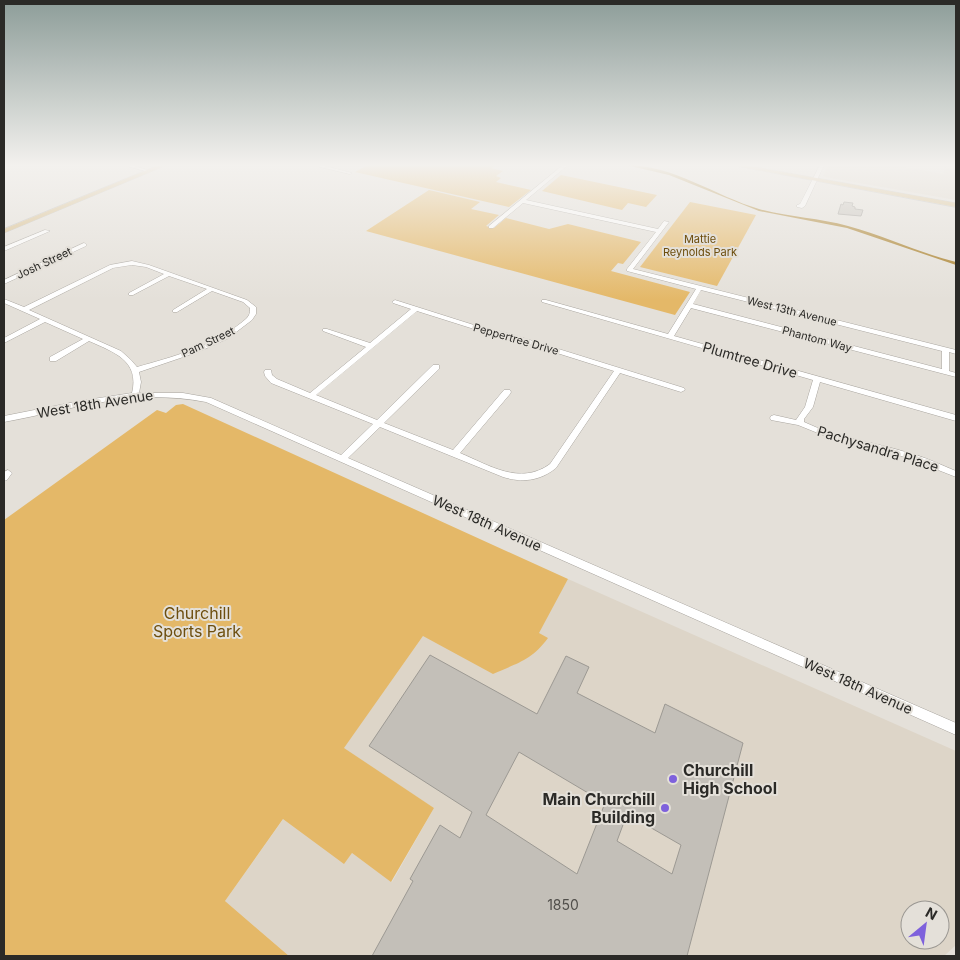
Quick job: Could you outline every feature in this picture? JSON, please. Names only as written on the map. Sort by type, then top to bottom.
[{"type":"main road","points":[[4,231],[55,210]]},
{"type":"street","points":[[491,226],[511,210]]},
{"type":"street","points":[[562,210],[659,231],[666,222]]},
{"type":"street","points":[[4,249],[47,231]]},
{"type":"street","name":"West 13th Avenue","points":[[659,231],[629,270],[956,352]]},
{"type":"street","name":"Josh Street","points":[[4,282],[84,244]]},
{"type":"street","name":"Pam Street","points":[[24,310],[116,265],[138,264],[212,289],[249,303],[253,307],[253,314],[244,324],[211,343],[136,370]]},
{"type":"street","points":[[131,294],[168,274]]},
{"type":"street","points":[[670,337],[699,288]]},
{"type":"street","points":[[175,311],[212,289]]},
{"type":"street","name":"Plumtree Drive","points":[[544,301],[956,418]]},
{"type":"street","points":[[4,302],[119,352],[136,370],[138,382],[135,395]]},
{"type":"street","name":"Peppertree Drive","points":[[395,302],[505,334],[681,390]]},
{"type":"street","name":"Phantom Way","points":[[688,305],[956,375]]},
{"type":"street","points":[[311,396],[415,309]]},
{"type":"street","points":[[4,341],[46,319]]},
{"type":"street","points":[[325,330],[370,346]]},
{"type":"street","points":[[54,359],[90,338]]},
{"type":"street","points":[[945,372],[946,350]]},
{"type":"street","points":[[342,459],[436,367]]},
{"type":"street","points":[[268,372],[274,381],[379,424],[514,477],[529,478],[544,473],[556,462],[618,370]]},
{"type":"street","name":"Pachysandra Place","points":[[800,423],[800,419],[809,407],[817,379]]},
{"type":"street","points":[[454,454],[507,392]]},
{"type":"street","name":"West 18th Avenue","points":[[4,419],[135,395],[174,394],[208,400],[956,729]]},
{"type":"street","name":"Pachysandra Place","points":[[774,418],[800,423],[832,437],[915,457],[956,474]]},
{"type":"shaded area","points":[[756,210],[837,223],[956,262],[956,265],[847,228]]},
{"type":"shaded area","name":"Churchill High School","points":[[568,579],[956,751],[956,945],[944,956],[289,956],[225,901],[284,818],[344,863],[352,853],[392,882],[434,808],[343,749],[423,636],[538,633]]},
{"type":"green space","points":[[399,210],[475,210],[499,215],[486,226],[494,228],[506,218],[549,229],[568,224],[641,242],[623,264],[618,263],[611,271],[690,292],[675,315],[366,231]]},
{"type":"green space","name":"Mattie Reynolds Park","points":[[684,210],[730,210],[756,215],[717,286],[640,267]]},
{"type":"green space","name":"Churchill Sports Park","points":[[183,404],[568,579],[539,633],[548,638],[542,646],[529,657],[493,674],[423,636],[344,748],[434,808],[391,882],[352,853],[344,864],[283,819],[225,901],[289,956],[4,956],[4,520],[157,410],[166,413],[176,405]]},
{"type":"building","points":[[839,210],[863,210],[861,216],[838,214]]},
{"type":"building","name":"Main Churchill Building","points":[[430,655],[537,714],[566,656],[589,667],[577,693],[655,733],[665,704],[743,743],[687,956],[372,956],[413,881],[410,879],[440,825],[460,838],[472,812],[369,746]],"holes":[[[519,752],[605,803],[577,874],[486,815]],[[627,814],[681,845],[672,874],[617,841]]]},
{"type":"place","name":"Churchill High School","points":[[673,779]]},
{"type":"place","name":"Main Churchill Building","points":[[665,808]]}]
